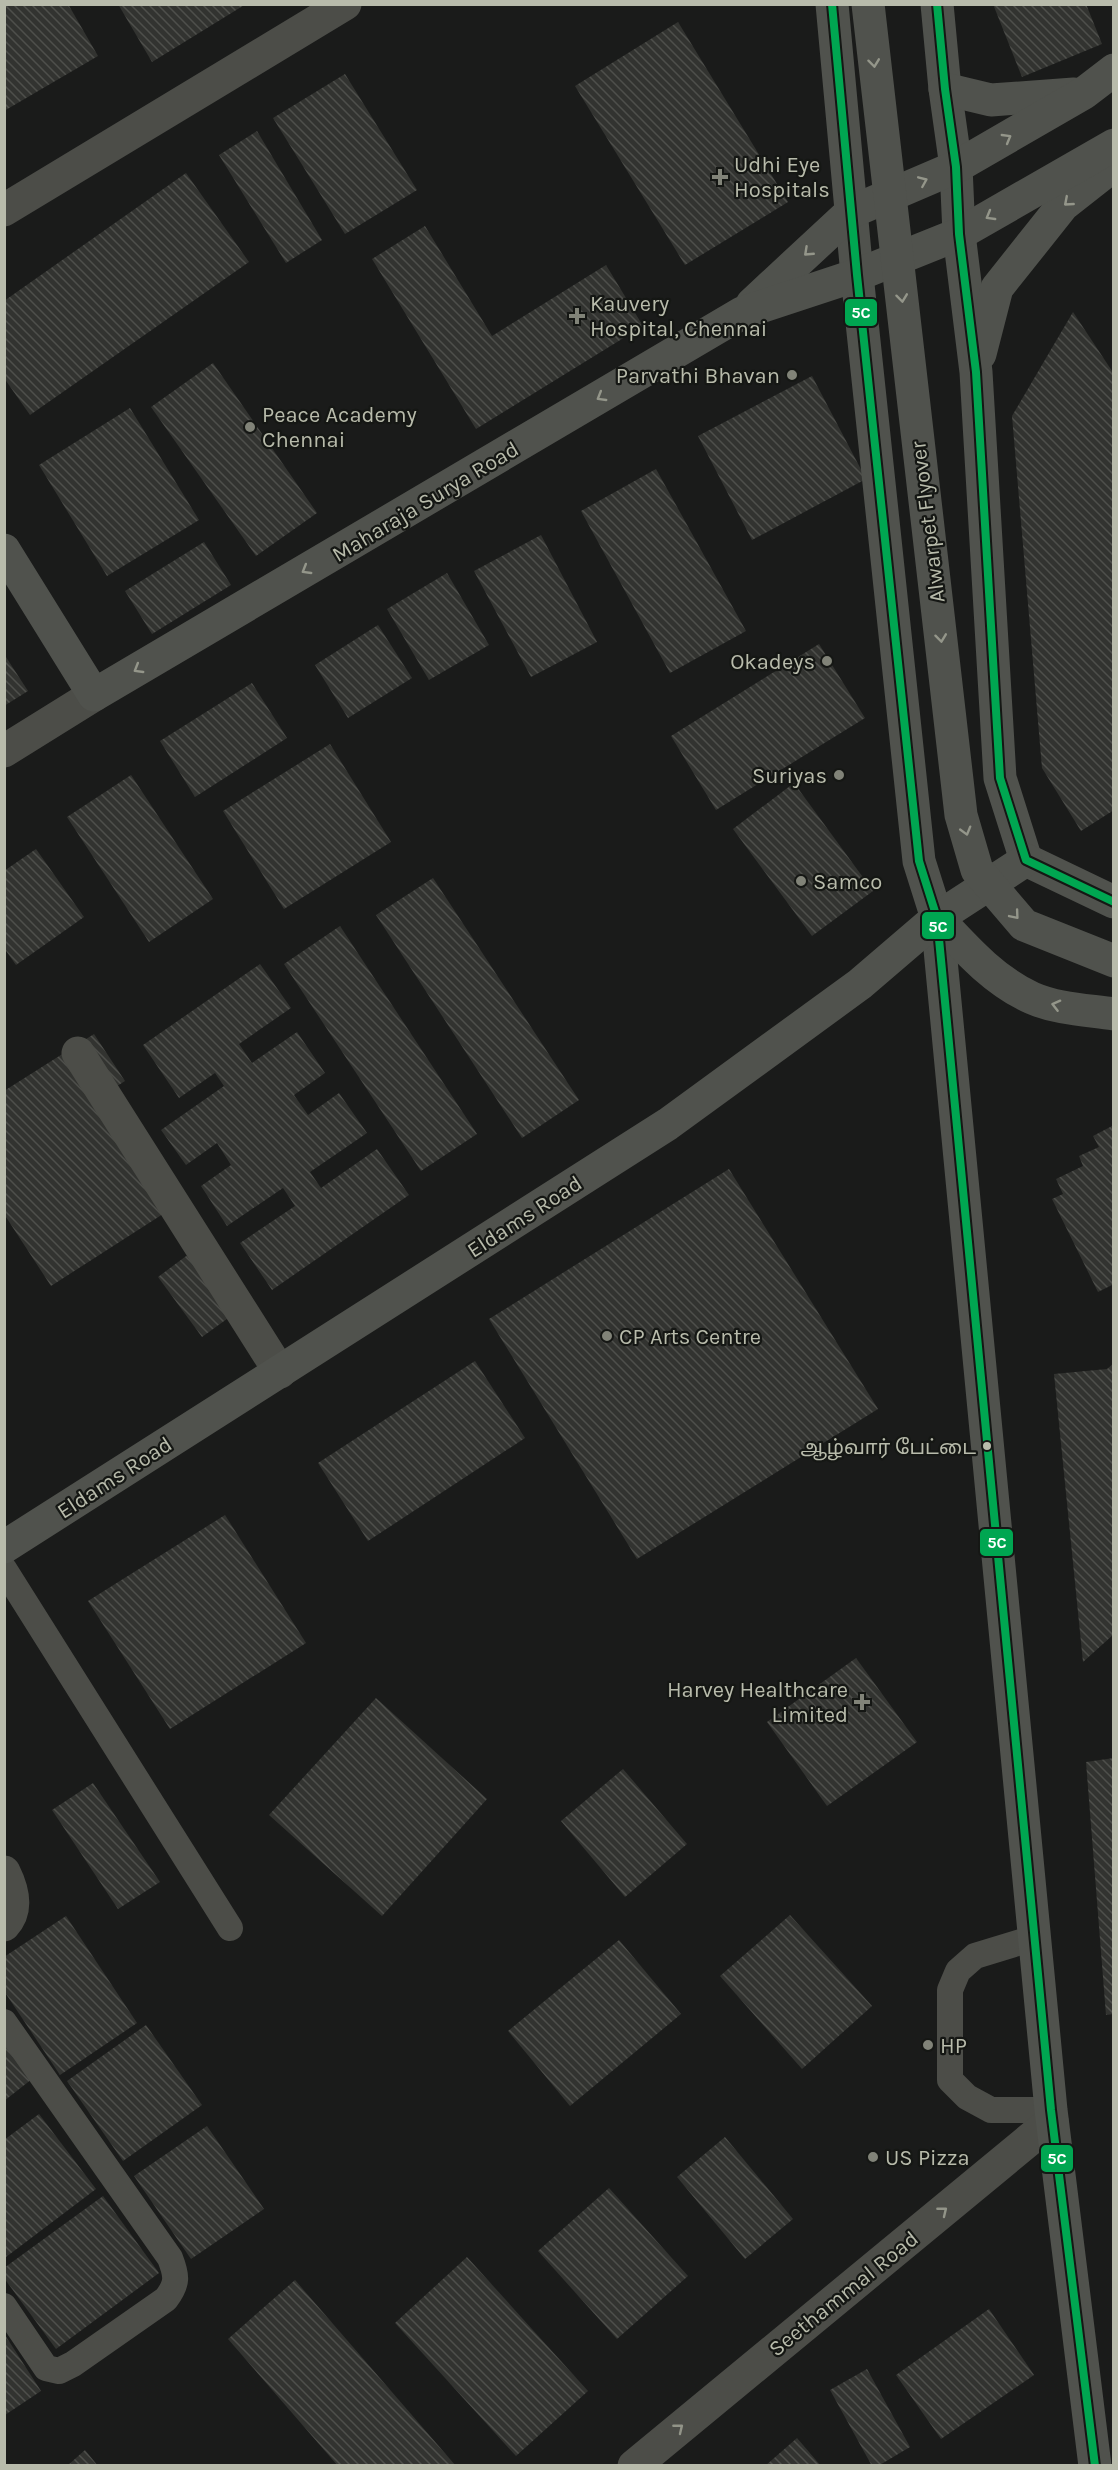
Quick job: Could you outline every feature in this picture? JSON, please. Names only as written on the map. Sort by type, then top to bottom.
[{"type":"main road","points":[[832,4],[856,275],[919,861],[937,918],[1051,2115],[1095,2466]]},
{"type":"main road","name":"Alwarpet Flyover","points":[[868,4],[961,814],[977,870],[1024,925],[1113,961]]},
{"type":"main road","points":[[937,4],[945,89],[956,167],[959,234],[976,372],[1000,778],[1026,860],[1113,903]]},
{"type":"main road","points":[[742,314],[851,212],[956,167],[1084,93],[1113,70]]},
{"type":"main road","points":[[945,89],[991,100],[1084,93]]},
{"type":"main road","name":"Maharaja Surya Road","points":[[94,695],[742,314],[856,275],[959,234],[1113,145]]},
{"type":"main road","points":[[976,372],[997,288],[1062,205],[1113,165]]},
{"type":"main road","points":[[4,550],[94,695]]},
{"type":"main road","name":"Eldams Road","points":[[4,1548],[668,1124],[860,984],[937,918],[1026,860]]},
{"type":"main road","points":[[937,918],[966,950],[994,975],[1032,998],[1059,1007],[1113,1014]]},
{"type":"street","points":[[4,210],[345,4]]},
{"type":"street","name":"Maharaja Surya Road","points":[[4,751],[94,695]]},
{"type":"street","points":[[78,1053],[280,1372]]},
{"type":"street","points":[[4,1872],[10,1884],[13,1900],[12,1916],[4,1925]]},
{"type":"street","name":"Seethammal Road","points":[[634,2466],[1051,2115]]},
{"type":"lane","points":[[4,1569],[230,1928]]},
{"type":"lane","points":[[1035,1938],[975,1956],[958,1971],[950,1990],[951,2080],[967,2097],[991,2110],[1051,2115]]},
{"type":"lane","points":[[4,2022],[170,2258],[177,2276],[175,2287],[166,2299],[60,2371],[46,2368],[4,2306]]},
{"type":"building","points":[[4,4],[68,4],[98,56],[4,111]]},
{"type":"building","points":[[118,4],[246,4],[152,62]]},
{"type":"building","points":[[993,4],[1086,4],[1102,44],[1022,77]]},
{"type":"building","points":[[678,22],[788,202],[685,265],[575,86]]},
{"type":"building","points":[[345,74],[417,190],[345,234],[273,118]]},
{"type":"building","points":[[257,131],[322,240],[286,263],[219,155]]},
{"type":"building","points":[[186,173],[249,262],[30,415],[4,378],[4,301]]},
{"type":"building","points":[[425,226],[492,336],[606,265],[643,326],[476,429],[372,259]]},
{"type":"building","points":[[1073,312],[1114,374],[1114,810],[1081,831],[1042,768],[1012,416]]},
{"type":"building","points":[[213,363],[317,513],[256,556],[151,407]]},
{"type":"building","points":[[812,376],[866,479],[752,540],[698,436]]},
{"type":"building","points":[[130,408],[199,520],[107,576],[39,465]]},
{"type":"building","points":[[656,469],[746,631],[670,673],[581,511]]},
{"type":"building","points":[[541,535],[597,642],[531,677],[474,571]]},
{"type":"building","points":[[204,542],[231,585],[152,634],[125,591]]},
{"type":"building","points":[[447,573],[489,645],[429,680],[387,609]]},
{"type":"building","points":[[378,625],[412,678],[348,718],[315,665]]},
{"type":"building","points":[[819,644],[865,718],[716,810],[671,736]]},
{"type":"building","points":[[4,654],[28,691],[4,706]]},
{"type":"building","points":[[252,683],[287,738],[195,797],[160,741]]},
{"type":"building","points":[[330,744],[391,842],[284,909],[223,811]]},
{"type":"building","points":[[131,775],[213,899],[149,942],[67,817]]},
{"type":"building","points":[[794,783],[873,891],[812,936],[733,829]]},
{"type":"building","points":[[36,849],[84,917],[16,965],[4,948],[4,871]]},
{"type":"building","points":[[433,878],[579,1100],[522,1138],[376,915]]},
{"type":"building","points":[[340,926],[477,1134],[421,1171],[284,964]]},
{"type":"building","points":[[260,964],[291,1008],[239,1044],[252,1063],[297,1032],[325,1073],[294,1095],[308,1115],[339,1093],[367,1133],[310,1172],[321,1188],[377,1149],[409,1195],[272,1290],[240,1243],[295,1206],[283,1188],[227,1226],[201,1186],[231,1165],[217,1143],[186,1165],[161,1130],[224,1086],[215,1073],[179,1098],[143,1045]]},
{"type":"building","points":[[94,1034],[125,1081],[92,1102],[163,1214],[51,1286],[4,1214],[4,1091]]},
{"type":"building","points":[[1114,1125],[1114,1284],[1098,1292],[1052,1199],[1063,1194],[1056,1179],[1083,1166],[1079,1156],[1099,1147],[1093,1136]]},
{"type":"building","points":[[729,1169],[878,1409],[637,1559],[489,1319]]},
{"type":"building","points":[[205,1242],[249,1303],[202,1337],[158,1277]]},
{"type":"building","points":[[475,1361],[525,1438],[368,1541],[318,1463]]},
{"type":"building","points":[[1114,1363],[1114,1634],[1083,1662],[1054,1374],[1107,1369]]},
{"type":"building","points":[[225,1515],[306,1643],[170,1729],[88,1601]]},
{"type":"building","points":[[856,1658],[917,1742],[827,1806],[767,1722]]},
{"type":"building","points":[[376,1698],[487,1799],[382,1916],[269,1815]]},
{"type":"building","points":[[1114,1758],[1114,2014],[1106,2015],[1086,1762]]},
{"type":"building","points":[[623,1769],[687,1844],[625,1897],[561,1821]]},
{"type":"building","points":[[93,1783],[160,1882],[118,1909],[52,1810]]},
{"type":"building","points":[[790,1915],[872,2006],[802,2069],[720,1976]]},
{"type":"building","points":[[66,1916],[137,2023],[60,2075],[4,1991],[4,1957]]},
{"type":"building","points":[[619,1940],[681,2014],[570,2106],[508,2031]]},
{"type":"building","points":[[146,2025],[202,2105],[123,2161],[67,2081]]},
{"type":"building","points":[[4,2044],[32,2079],[4,2101]]},
{"type":"building","points":[[39,2114],[96,2189],[6,2257],[4,2140]]},
{"type":"building","points":[[207,2126],[264,2209],[191,2259],[134,2176]]},
{"type":"building","points":[[725,2137],[793,2219],[745,2259],[677,2177]]},
{"type":"building","points":[[609,2188],[688,2276],[617,2339],[538,2251]]},
{"type":"building","points":[[103,2196],[159,2273],[56,2349],[4,2278],[4,2268]]},
{"type":"building","points":[[467,2257],[588,2391],[516,2456],[395,2323]]},
{"type":"building","points":[[295,2280],[456,2466],[338,2466],[228,2339]]},
{"type":"building","points":[[989,2309],[1034,2375],[941,2439],[896,2375]]},
{"type":"building","points":[[5,2335],[41,2391],[5,2415]]},
{"type":"building","points":[[867,2369],[910,2447],[878,2466],[872,2466],[830,2390]]},
{"type":"building","points":[[797,2438],[821,2466],[765,2466]]},
{"type":"building","points":[[85,2450],[98,2466],[67,2466]]},
{"type":"transit line","name":"5C","points":[[832,4],[857,275],[919,861],[937,918],[1051,2110],[1095,2466]]},
{"type":"transit line","name":"5C","points":[[937,4],[945,89],[956,167],[959,234],[976,372],[1000,778],[1026,860],[1114,902]]},
{"type":"place","name":"Udhi Eye Hospitals","points":[[720,177]]},
{"type":"place","name":"Kauvery Hospital, Chennai","points":[[577,316]]},
{"type":"place","name":"Parvathi Bhavan","points":[[792,375]]},
{"type":"place","name":"Peace Academy Chennai","points":[[250,427]]},
{"type":"place","name":"Okadeys","points":[[827,661]]},
{"type":"place","name":"Suriyas","points":[[839,775]]},
{"type":"place","name":"Samco","points":[[801,881]]},
{"type":"place","name":"CP Arts Centre","points":[[607,1336]]},
{"type":"place","name":"ஆழ்வார் பேட்டை","points":[[987,1446]]},
{"type":"place","name":"Harvey Healthcare Limited","points":[[862,1702]]},
{"type":"place","name":"HP","points":[[928,2045]]},
{"type":"place","name":"US Pizza","points":[[873,2157]]}]
